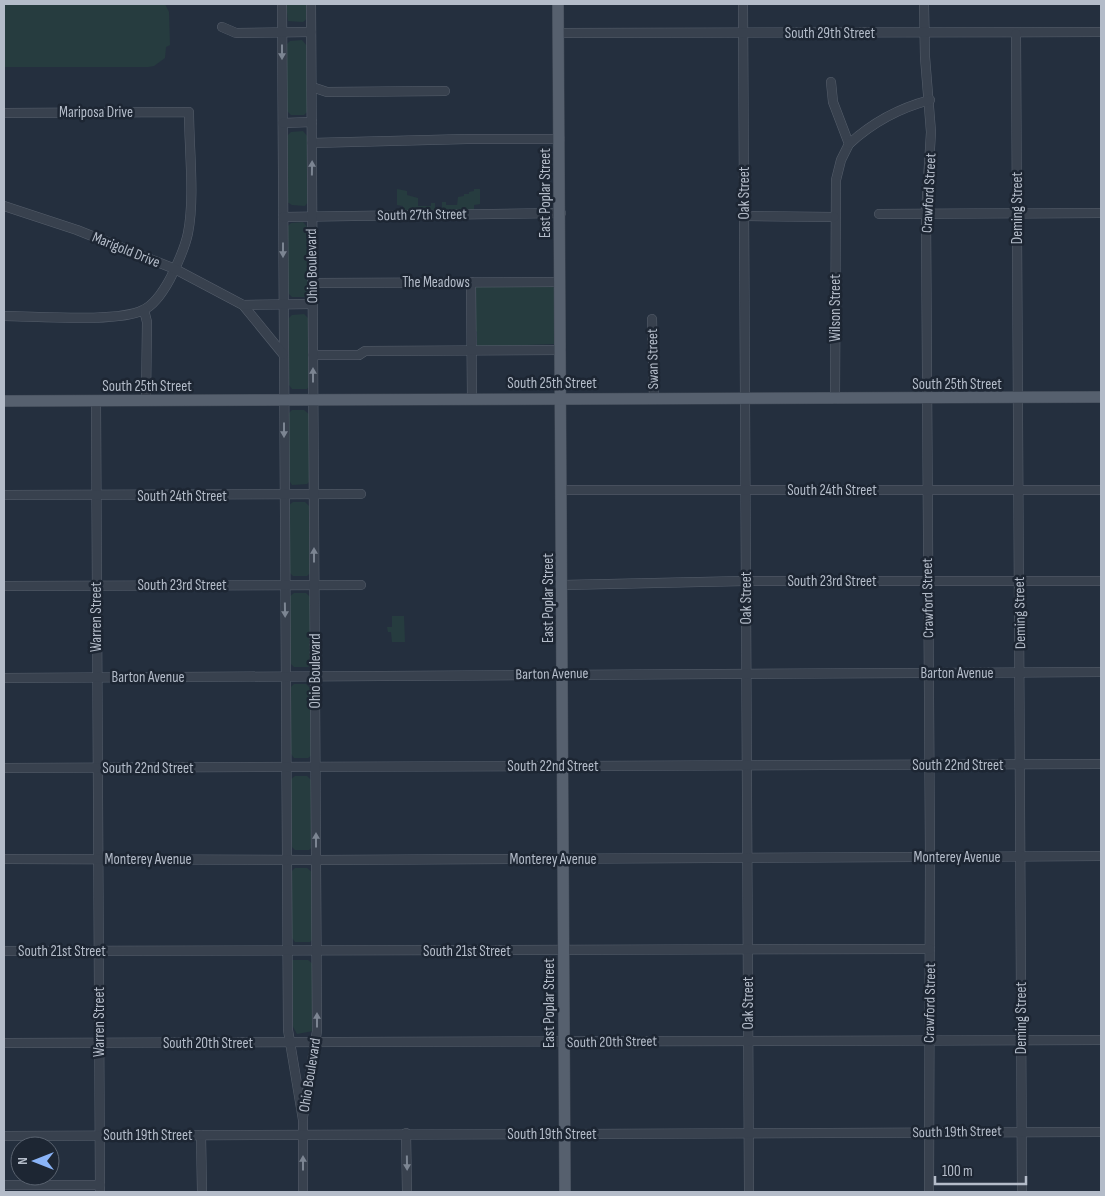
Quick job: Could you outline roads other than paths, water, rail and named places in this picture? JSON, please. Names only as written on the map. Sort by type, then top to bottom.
[{"type":"main road","name":"East Poplar Street","points":[[558,4],[564,674],[565,1192]]},
{"type":"main road","name":"South 25th Street","points":[[4,401],[1101,397]]},
{"type":"street","name":"Ohio Boulevard","points":[[282,4],[287,951],[289,1044],[303,1120]]},
{"type":"street","name":"Ohio Boulevard","points":[[303,1120],[316,1044],[317,952],[311,4]]},
{"type":"street","name":"Oak Street","points":[[743,4],[749,1192]]},
{"type":"street","name":"Crawford Street","points":[[924,4],[924,33],[930,100],[931,159],[926,213],[930,765],[930,1192]]},
{"type":"street","points":[[222,27],[236,33],[311,32]]},
{"type":"street","name":"South 29th Street","points":[[558,33],[1016,34],[1101,32]]},
{"type":"street","name":"Deming Street","points":[[1016,34],[1018,490],[1021,673],[1022,1192]]},
{"type":"street","points":[[831,82],[833,102],[850,144],[867,128],[881,120],[909,106],[930,100]]},
{"type":"street","points":[[312,87],[327,92],[445,91]]},
{"type":"street","name":"Mariposa Drive","points":[[4,113],[189,112],[190,217],[188,235],[175,269]]},
{"type":"street","points":[[283,123],[312,122]]},
{"type":"street","points":[[312,143],[467,138],[560,139]]},
{"type":"street","name":"Wilson Street","points":[[835,398],[834,217],[836,180],[841,160],[850,144]]},
{"type":"street","name":"Marigold Drive","points":[[4,206],[77,230],[175,269],[244,305],[283,354]]},
{"type":"street","points":[[879,214],[1101,212]]},
{"type":"street","name":"South 27th Street","points":[[283,217],[561,213]]},
{"type":"street","points":[[744,216],[834,217]]},
{"type":"street","points":[[4,316],[126,316],[144,310],[166,287],[175,269]]},
{"type":"street","points":[[471,282],[472,399]]},
{"type":"street","name":"The Meadows","points":[[312,283],[560,282]]},
{"type":"street","name":"Marigold Drive","points":[[244,305],[312,304]]},
{"type":"street","points":[[144,310],[147,322],[146,401]]},
{"type":"street","name":"Swan Street","points":[[652,319],[654,399]]},
{"type":"street","points":[[312,355],[359,355],[365,351],[472,352],[562,350]]},
{"type":"street","name":"Warren Street","points":[[96,401],[100,1188]]},
{"type":"street","name":"South 24th Street","points":[[562,490],[1101,490]]},
{"type":"street","name":"South 24th Street","points":[[4,495],[361,494]]},
{"type":"street","name":"South 23rd Street","points":[[563,585],[745,581],[1101,581]]},
{"type":"street","name":"South 23rd Street","points":[[4,586],[361,585]]},
{"type":"street","name":"Barton Avenue","points":[[4,678],[1101,672]]},
{"type":"street","name":"South 22nd Street","points":[[4,768],[747,765],[1020,766],[1101,764]]},
{"type":"street","name":"Monterey Avenue","points":[[4,859],[316,860],[1101,856]]},
{"type":"street","name":"South 21st Street","points":[[4,951],[317,952],[930,949]]},
{"type":"street","name":"South 20th Street","points":[[4,1043],[316,1044],[929,1039],[1101,1040]]},
{"type":"street","points":[[303,1120],[303,1192]]},
{"type":"street","name":"South 19th Street","points":[[4,1136],[406,1133],[1101,1132]]},
{"type":"street","points":[[406,1133],[407,1192]]},
{"type":"street","points":[[201,1135],[202,1192]]},
{"type":"street","points":[[4,1185],[100,1188]]}]
